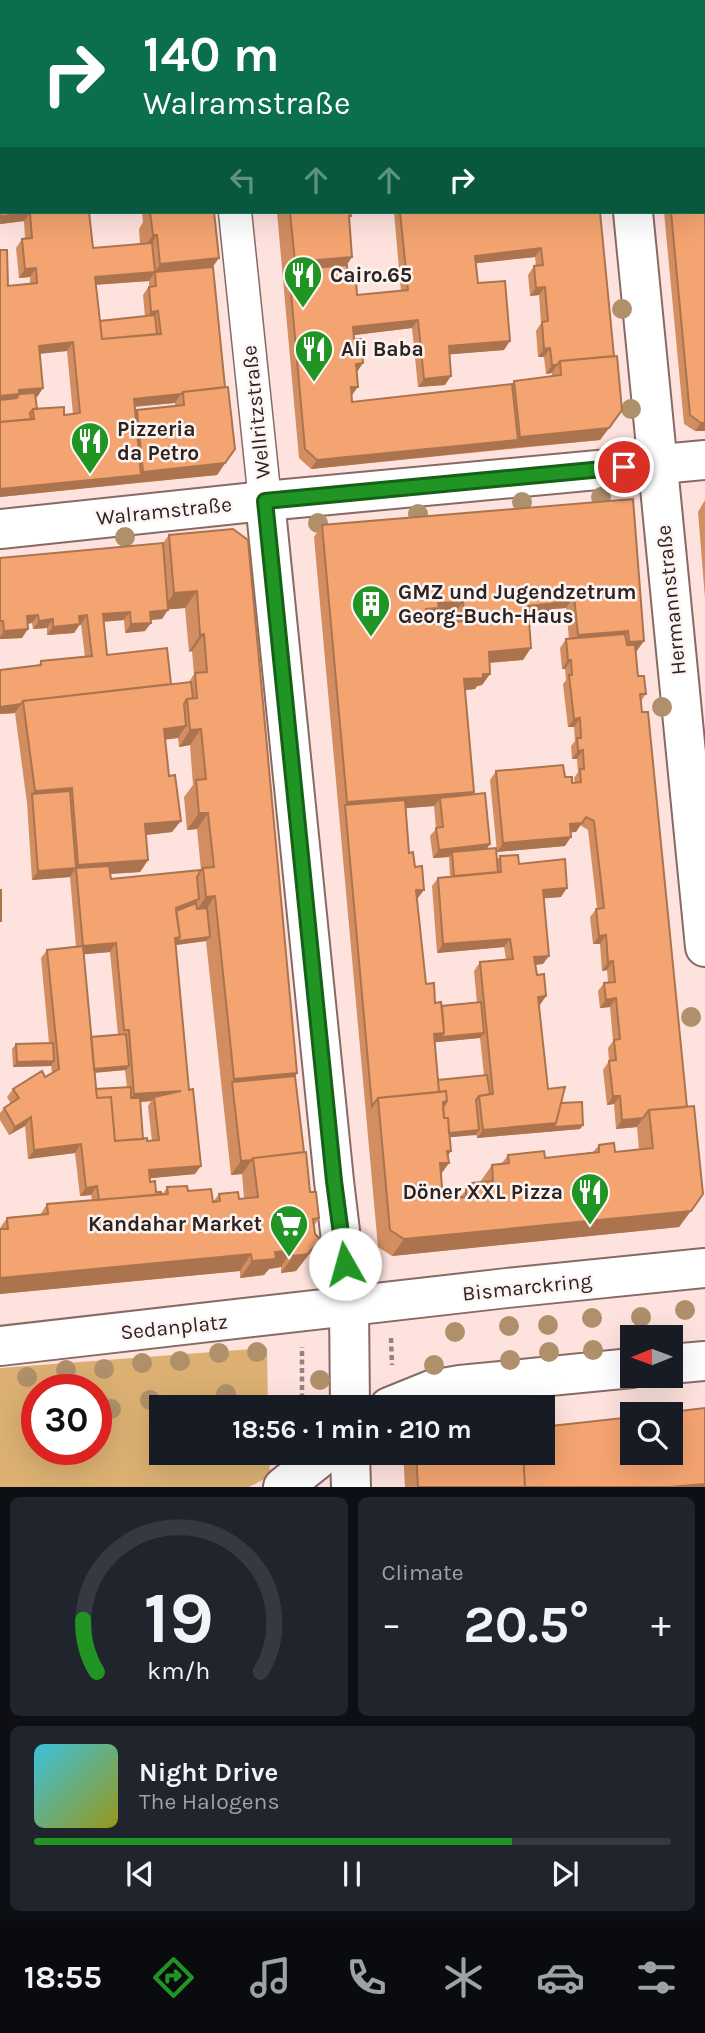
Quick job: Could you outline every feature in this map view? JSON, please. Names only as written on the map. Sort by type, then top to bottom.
[{"type":"street","name":"Wellritzstraße","points":[[235,214],[349,1307],[350,1395]]},
{"type":"street","name":"Hermannstraße","points":[[633,214],[705,947]]},
{"type":"street","name":"Walramstraße","points":[[0,529],[705,460]]},
{"type":"street","name":"Bismarckring","points":[[349,1307],[705,1268]]},
{"type":"street","name":"Sedanplatz","points":[[0,1346],[349,1307]]},
{"type":"street","points":[[683,1363],[705,1361]]},
{"type":"street","points":[[391,1392],[620,1369]]},
{"type":"street","points":[[283,1487],[311,1465]]},
{"type":"street","points":[[351,1465],[351,1487]]},
{"type":"path","points":[[390,1331],[391,1392]]},
{"type":"path","points":[[302,1395],[303,1344]]},
{"type":"shaded area","points":[[267,1348],[268,1395],[149,1395],[149,1465],[270,1465],[270,1476],[249,1487],[0,1487],[0,1368]]},
{"type":"building","points":[[30,214],[89,214],[93,248],[152,243],[155,272],[213,267],[225,387],[134,399],[141,475],[0,489],[0,422],[34,419],[33,409],[64,407],[64,415],[80,413],[73,342],[39,346],[43,388],[19,390],[19,394],[0,396],[0,250],[7,250],[8,286],[37,283],[36,268],[25,269],[22,239],[32,238]],"holes":[[[155,272],[156,286],[149,287],[151,312],[158,311],[161,334],[102,339],[95,277]]]},
{"type":"building","points":[[150,214],[214,214],[219,258],[160,264],[157,235],[153,235]]},
{"type":"building","points":[[290,214],[350,214],[352,257],[295,262]]},
{"type":"building","points":[[400,214],[600,214],[614,356],[560,361],[557,365],[552,365],[550,348],[544,349],[542,322],[548,321],[545,287],[536,288],[534,266],[543,265],[541,248],[475,256],[478,283],[505,281],[510,341],[449,346],[451,376],[424,379],[418,320],[353,327],[354,339],[361,339],[363,363],[356,364],[358,387],[351,387],[352,402],[512,384],[518,440],[317,460],[305,449],[289,270],[347,265],[348,281],[356,280],[357,295],[408,290]]},
{"type":"building","points":[[671,214],[705,214],[705,423],[690,415]]},
{"type":"building","points":[[155,315],[157,334],[102,339],[100,321]]},
{"type":"building","points":[[617,356],[622,410],[609,428],[520,437],[514,381],[561,375],[560,361]]},
{"type":"building","points":[[228,387],[235,449],[225,463],[143,472],[137,410],[184,405],[183,392]]},
{"type":"building","points":[[35,393],[37,409],[30,413],[31,419],[0,422],[0,400],[17,398],[19,394]]},
{"type":"building","points":[[633,499],[644,641],[629,642],[628,631],[578,635],[574,596],[556,598],[556,603],[528,606],[531,648],[489,652],[490,674],[483,674],[483,678],[464,679],[474,792],[347,802],[322,525]],"holes":[[[463,602],[465,621],[428,624],[426,609],[439,608],[438,603]]]},
{"type":"building","points":[[233,529],[248,540],[297,1073],[234,1079],[215,896],[206,897],[203,868],[214,867],[208,813],[199,813],[196,780],[206,779],[201,729],[190,730],[187,699],[197,698],[195,673],[207,672],[204,634],[200,635],[197,591],[174,593],[169,535]]},
{"type":"building","points":[[163,543],[168,610],[150,612],[151,623],[131,624],[130,612],[103,614],[107,655],[167,648],[171,684],[23,701],[21,704],[0,707],[0,670],[41,665],[41,661],[92,656],[87,615],[79,616],[80,624],[53,627],[53,619],[39,621],[38,615],[27,616],[28,629],[4,631],[3,621],[0,621],[0,558]]},
{"type":"building","points":[[625,634],[627,645],[635,645],[638,676],[644,676],[646,694],[640,694],[642,712],[648,712],[687,1107],[649,1110],[643,1118],[622,1120],[620,1096],[613,1096],[609,1061],[616,1060],[614,1040],[620,1039],[616,998],[606,1000],[604,983],[615,982],[613,961],[608,962],[606,935],[599,936],[596,909],[604,908],[594,821],[586,817],[582,823],[570,824],[571,837],[503,843],[496,771],[563,765],[565,777],[572,777],[572,783],[581,782],[580,769],[584,769],[583,750],[578,751],[577,738],[581,738],[580,718],[574,719],[569,675],[572,675],[571,660],[568,660],[566,639]]},
{"type":"building","points":[[191,682],[193,698],[187,699],[184,704],[186,726],[164,729],[169,776],[175,775],[181,821],[145,824],[148,860],[78,865],[72,788],[35,791],[23,701]]},
{"type":"building","points":[[70,791],[76,868],[38,871],[32,794]]},
{"type":"building","points":[[485,793],[490,844],[439,850],[436,828],[443,827],[440,798]]},
{"type":"building","points":[[405,800],[409,853],[413,852],[415,867],[422,866],[424,890],[416,890],[426,984],[434,983],[435,1003],[441,1002],[444,1033],[434,1034],[439,1092],[378,1098],[372,1106],[345,805]]},
{"type":"building","points":[[496,848],[498,872],[454,876],[452,852]]},
{"type":"building","points":[[518,855],[519,864],[565,859],[567,888],[543,890],[549,956],[534,957],[537,975],[544,974],[546,996],[538,997],[548,1089],[565,1087],[556,1123],[483,1130],[479,1096],[493,1094],[480,962],[513,959],[510,939],[443,944],[438,878],[501,872],[500,856]]},
{"type":"building","points":[[109,866],[111,879],[201,870],[197,877],[199,899],[176,908],[180,937],[175,938],[189,1090],[193,1089],[201,1166],[149,1170],[150,1182],[155,1181],[156,1192],[162,1194],[99,1200],[97,1186],[86,1188],[81,1144],[34,1150],[31,1117],[15,1127],[4,1108],[19,1098],[13,1089],[42,1071],[45,1077],[59,1069],[47,950],[83,946],[76,868]],"holes":[[[116,943],[124,1030],[129,1030],[134,1094],[181,1091],[154,1097],[159,1140],[147,1141],[147,1138],[115,1141],[111,1097],[97,1098],[83,946]]]},
{"type":"building","points":[[1,890],[1,921],[0,921]]},
{"type":"building","points":[[196,903],[197,909],[207,908],[210,937],[177,941],[180,937],[176,911]]},
{"type":"building","points":[[481,1002],[484,1033],[441,1037],[444,1033],[442,1006]]},
{"type":"building","points":[[126,1034],[129,1066],[94,1069],[91,1037]]},
{"type":"building","points":[[53,1043],[54,1061],[17,1062],[16,1044]]},
{"type":"building","points":[[487,1075],[490,1094],[479,1096],[476,1100],[479,1130],[449,1133],[448,1118],[444,1118],[443,1107],[447,1101],[446,1091],[439,1092],[438,1080]]},
{"type":"building","points":[[295,1076],[304,1152],[241,1161],[232,1082]]},
{"type":"building","points":[[131,1087],[131,1098],[140,1098],[143,1139],[115,1141],[111,1097],[97,1098],[96,1089]]},
{"type":"building","points":[[446,1091],[447,1101],[443,1102],[444,1118],[448,1118],[451,1151],[447,1151],[449,1163],[440,1163],[443,1199],[466,1197],[466,1189],[472,1188],[472,1183],[493,1181],[492,1165],[509,1163],[508,1155],[544,1151],[545,1158],[599,1152],[599,1145],[614,1143],[615,1152],[653,1148],[649,1110],[694,1106],[703,1194],[691,1211],[404,1239],[390,1230],[378,1098]]},
{"type":"building","points":[[582,1102],[583,1125],[554,1127],[561,1103]]},
{"type":"building","points":[[306,1152],[310,1192],[316,1192],[319,1218],[313,1219],[315,1234],[320,1239],[308,1254],[293,1256],[292,1250],[275,1252],[276,1259],[252,1261],[251,1254],[0,1278],[0,1229],[8,1229],[7,1218],[48,1214],[47,1204],[168,1194],[167,1187],[187,1186],[188,1191],[211,1189],[213,1202],[220,1201],[219,1194],[238,1192],[239,1199],[258,1197],[253,1158]]},
{"type":"building","points":[[705,1408],[705,1484],[670,1487],[525,1487],[524,1465],[555,1465],[555,1426],[620,1418],[620,1465],[683,1465],[683,1411]]},
{"type":"building","points":[[417,1465],[524,1465],[525,1487],[418,1487]]},
{"type":"place","name":"Cairo.65","points":[[303,309]]},
{"type":"place","name":"Ali Baba","points":[[314,383]]},
{"type":"place","name":"Pizzeria da Petro","points":[[90,475]]},
{"type":"place","name":"GMZ und Jugendzetrum Georg-Buch-Haus","points":[[371,638]]},
{"type":"place","name":"Döner XXL Pizza","points":[[590,1226]]},
{"type":"place","name":"Kandahar Market","points":[[289,1258]]},
{"type":"route","points":[[345,1264],[334,1181],[265,501],[624,467]]}]
